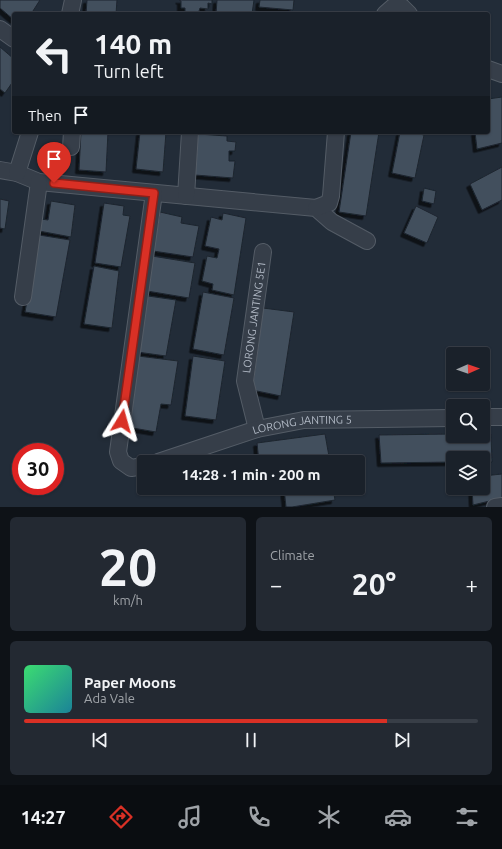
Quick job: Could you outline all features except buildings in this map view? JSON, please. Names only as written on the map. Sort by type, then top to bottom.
[{"type":"street","points":[[70,12],[73,0]]},
{"type":"street","points":[[387,12],[393,7],[402,7],[407,12]]},
{"type":"street","points":[[0,29],[12,38]]},
{"type":"street","points":[[490,69],[502,74]]},
{"type":"street","points":[[18,173],[29,134]]},
{"type":"street","points":[[186,196],[190,134]]},
{"type":"street","points":[[0,170],[18,173],[40,182],[316,208],[329,203],[331,196],[336,134]]},
{"type":"street","points":[[23,297],[40,182]]},
{"type":"street","points":[[137,467],[131,468],[121,461],[118,452],[154,193]]},
{"type":"street","points":[[316,208],[332,222],[367,240]]},
{"type":"street","name":"LORONG JANTING 5E1","points":[[257,429],[245,381],[263,252]]},
{"type":"street","points":[[490,417],[502,417]]},
{"type":"street","name":"LORONG JANTING 5","points":[[179,455],[257,429],[304,420],[446,418]]},
{"type":"street","points":[[495,507],[502,506]]},
{"type":"route","points":[[54,183],[154,193],[122,421]]}]
